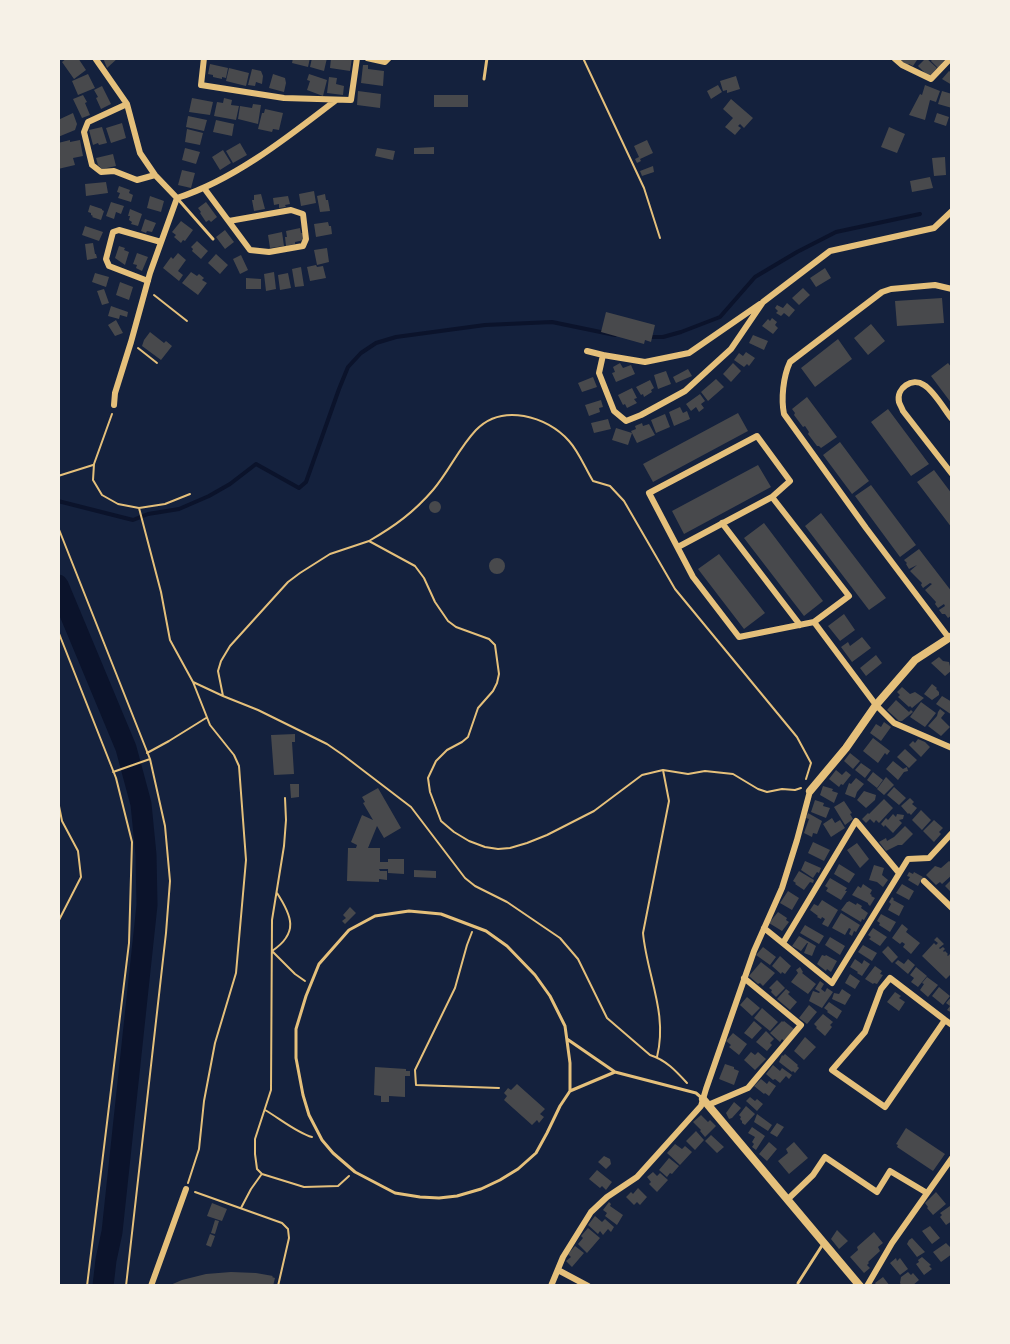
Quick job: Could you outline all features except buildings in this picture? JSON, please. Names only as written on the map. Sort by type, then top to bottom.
[{"type":"street","points":[[95,58],[127,104],[140,153],[155,175],[177,198]]},
{"type":"street","points":[[204,58],[201,85],[284,98],[336,100],[351,100],[357,58]]},
{"type":"street","points":[[367,58],[385,62],[389,58]]},
{"type":"street","points":[[894,58],[902,65],[931,79],[951,58]]},
{"type":"street","points":[[177,198],[204,188],[269,150],[336,100]]},
{"type":"street","points":[[127,104],[88,122],[84,132],[92,165],[101,172],[114,171],[137,180],[155,175]]},
{"type":"street","points":[[204,188],[250,249],[269,252],[303,246],[306,239],[303,214],[291,210],[229,221]]},
{"type":"street","points":[[114,405],[115,393],[148,281],[177,198]]},
{"type":"street","points":[[587,351],[645,362],[689,353],[763,302],[830,251],[934,228],[951,211]]},
{"type":"street","points":[[148,281],[109,266],[106,259],[113,232],[119,230],[161,242]]},
{"type":"street","points":[[551,1286],[563,1257],[591,1212],[607,1197],[637,1177],[701,1106],[754,951],[782,888],[810,791],[846,748],[876,705],[915,660],[950,637],[866,528],[784,414],[782,406],[786,370],[790,362],[882,292],[935,285],[951,289]]},
{"type":"street","points":[[603,355],[599,373],[614,411],[626,421],[685,391],[731,349],[763,302]]},
{"type":"street","points":[[951,418],[922,383],[915,381],[906,385],[901,391],[899,401],[903,411],[951,474]]},
{"type":"street","points":[[678,547],[772,497],[790,481],[757,436],[649,493],[693,577],[739,637],[814,622],[849,596],[772,497]]},
{"type":"street","points":[[722,523],[800,625]]},
{"type":"street","points":[[814,622],[876,705],[894,723],[951,748]]},
{"type":"street","points":[[783,943],[856,821],[899,873]]},
{"type":"street","points":[[764,928],[832,983],[908,859],[929,858],[951,833]]},
{"type":"street","points":[[924,881],[951,908]]},
{"type":"street","points":[[703,1099],[748,1088],[801,1025],[744,978]]},
{"type":"street","points":[[945,1020],[885,1107],[832,1070],[865,1032],[881,989],[890,978],[945,1020],[951,1025]]},
{"type":"street","points":[[703,1099],[860,1286]]},
{"type":"street","points":[[788,1199],[813,1175],[825,1157],[877,1192],[890,1170],[927,1193]]},
{"type":"street","points":[[867,1286],[927,1193],[948,1169],[951,1158]]},
{"type":"street","points":[[151,1286],[186,1189]]},
{"type":"street","points":[[558,1270],[588,1286]]},
{"type":"lane","points":[[484,79],[487,58]]},
{"type":"lane","points":[[177,198],[213,239]]},
{"type":"lane","points":[[570,1091],[570,1063],[565,1026],[550,996],[535,975],[507,946],[486,932],[441,914],[409,911],[375,916],[350,930],[320,964],[310,985],[296,1029],[296,1058],[303,1095],[309,1115],[322,1140],[355,1172],[395,1193],[420,1197],[457,1196],[481,1189],[518,1169],[536,1153],[570,1091],[615,1072]]},
{"type":"lane","points":[[567,1039],[615,1072],[703,1099]]},
{"type":"lane","points":[[798,1283],[825,1242]]},
{"type":"path","points":[[583,58],[644,188],[660,238]]},
{"type":"path","points":[[146,289],[187,321]]},
{"type":"path","points":[[131,342],[157,363]]},
{"type":"path","points":[[114,405],[112,417],[94,464],[93,480],[102,495],[118,504],[139,508],[165,504],[190,494]]},
{"type":"path","points":[[223,696],[218,671],[221,660],[288,582],[330,554],[369,541],[403,520],[433,490],[478,428],[501,415],[512,414],[550,424],[570,442],[593,481],[610,486],[624,501],[675,589],[797,737],[811,763],[806,779]]},
{"type":"path","points":[[58,476],[94,464]]},
{"type":"path","points":[[139,508],[161,592],[170,640],[193,682],[210,725],[234,755],[239,766],[246,860],[236,973],[215,1043],[204,1101],[199,1149],[186,1189],[282,1223],[288,1229],[289,1238],[278,1286]]},
{"type":"path","points":[[58,527],[150,759],[165,826],[170,881],[126,1286]]},
{"type":"path","points":[[369,541],[415,566],[448,621],[456,627],[489,639],[495,645],[499,674],[493,691],[478,708],[468,737],[447,750],[436,761],[428,778],[430,792],[441,821],[469,841],[498,849],[510,848],[547,835],[594,811],[642,775],[663,770],[688,774],[705,771],[733,774],[767,792],[801,788],[801,795]]},
{"type":"path","points":[[58,631],[113,772],[132,842],[129,943],[87,1286]]},
{"type":"path","points":[[193,682],[258,710],[327,744],[411,807],[465,878],[475,886],[507,902],[560,938],[578,959],[607,1018],[650,1056],[657,1057],[672,1067],[703,1099]]},
{"type":"path","points":[[147,753],[207,717]]},
{"type":"path","points":[[113,772],[150,759]]},
{"type":"path","points":[[657,1057],[661,1035],[660,1017],[645,955],[643,933],[668,814],[669,801],[663,770]]},
{"type":"path","points":[[285,798],[285,829],[272,920],[271,1090],[255,1139],[257,1168],[262,1174],[304,1187],[338,1186],[355,1172]]},
{"type":"path","points":[[58,801],[62,821],[78,851],[81,877],[58,922]]},
{"type":"path","points":[[272,951],[283,944],[290,929],[289,915],[277,893]]},
{"type":"path","points":[[475,926],[467,945],[456,988],[416,1070],[416,1085],[499,1088]]},
{"type":"path","points":[[272,951],[295,974],[310,985]]},
{"type":"path","points":[[265,1110],[304,1134],[322,1140]]},
{"type":"path","points":[[241,1209],[262,1174]]},
{"type":"waterway","points":[[650,337],[663,337],[681,332],[720,317],[755,277],[836,232],[920,214]]},
{"type":"waterway","points":[[58,501],[133,520],[148,514],[179,509],[209,496],[230,484],[256,464],[299,488],[306,482],[348,367],[361,353],[376,343],[396,337],[485,325],[552,322],[615,335]]},
{"type":"waterway","points":[[58,585],[126,748],[141,804],[146,855],[147,905],[112,1232],[103,1286]]}]
